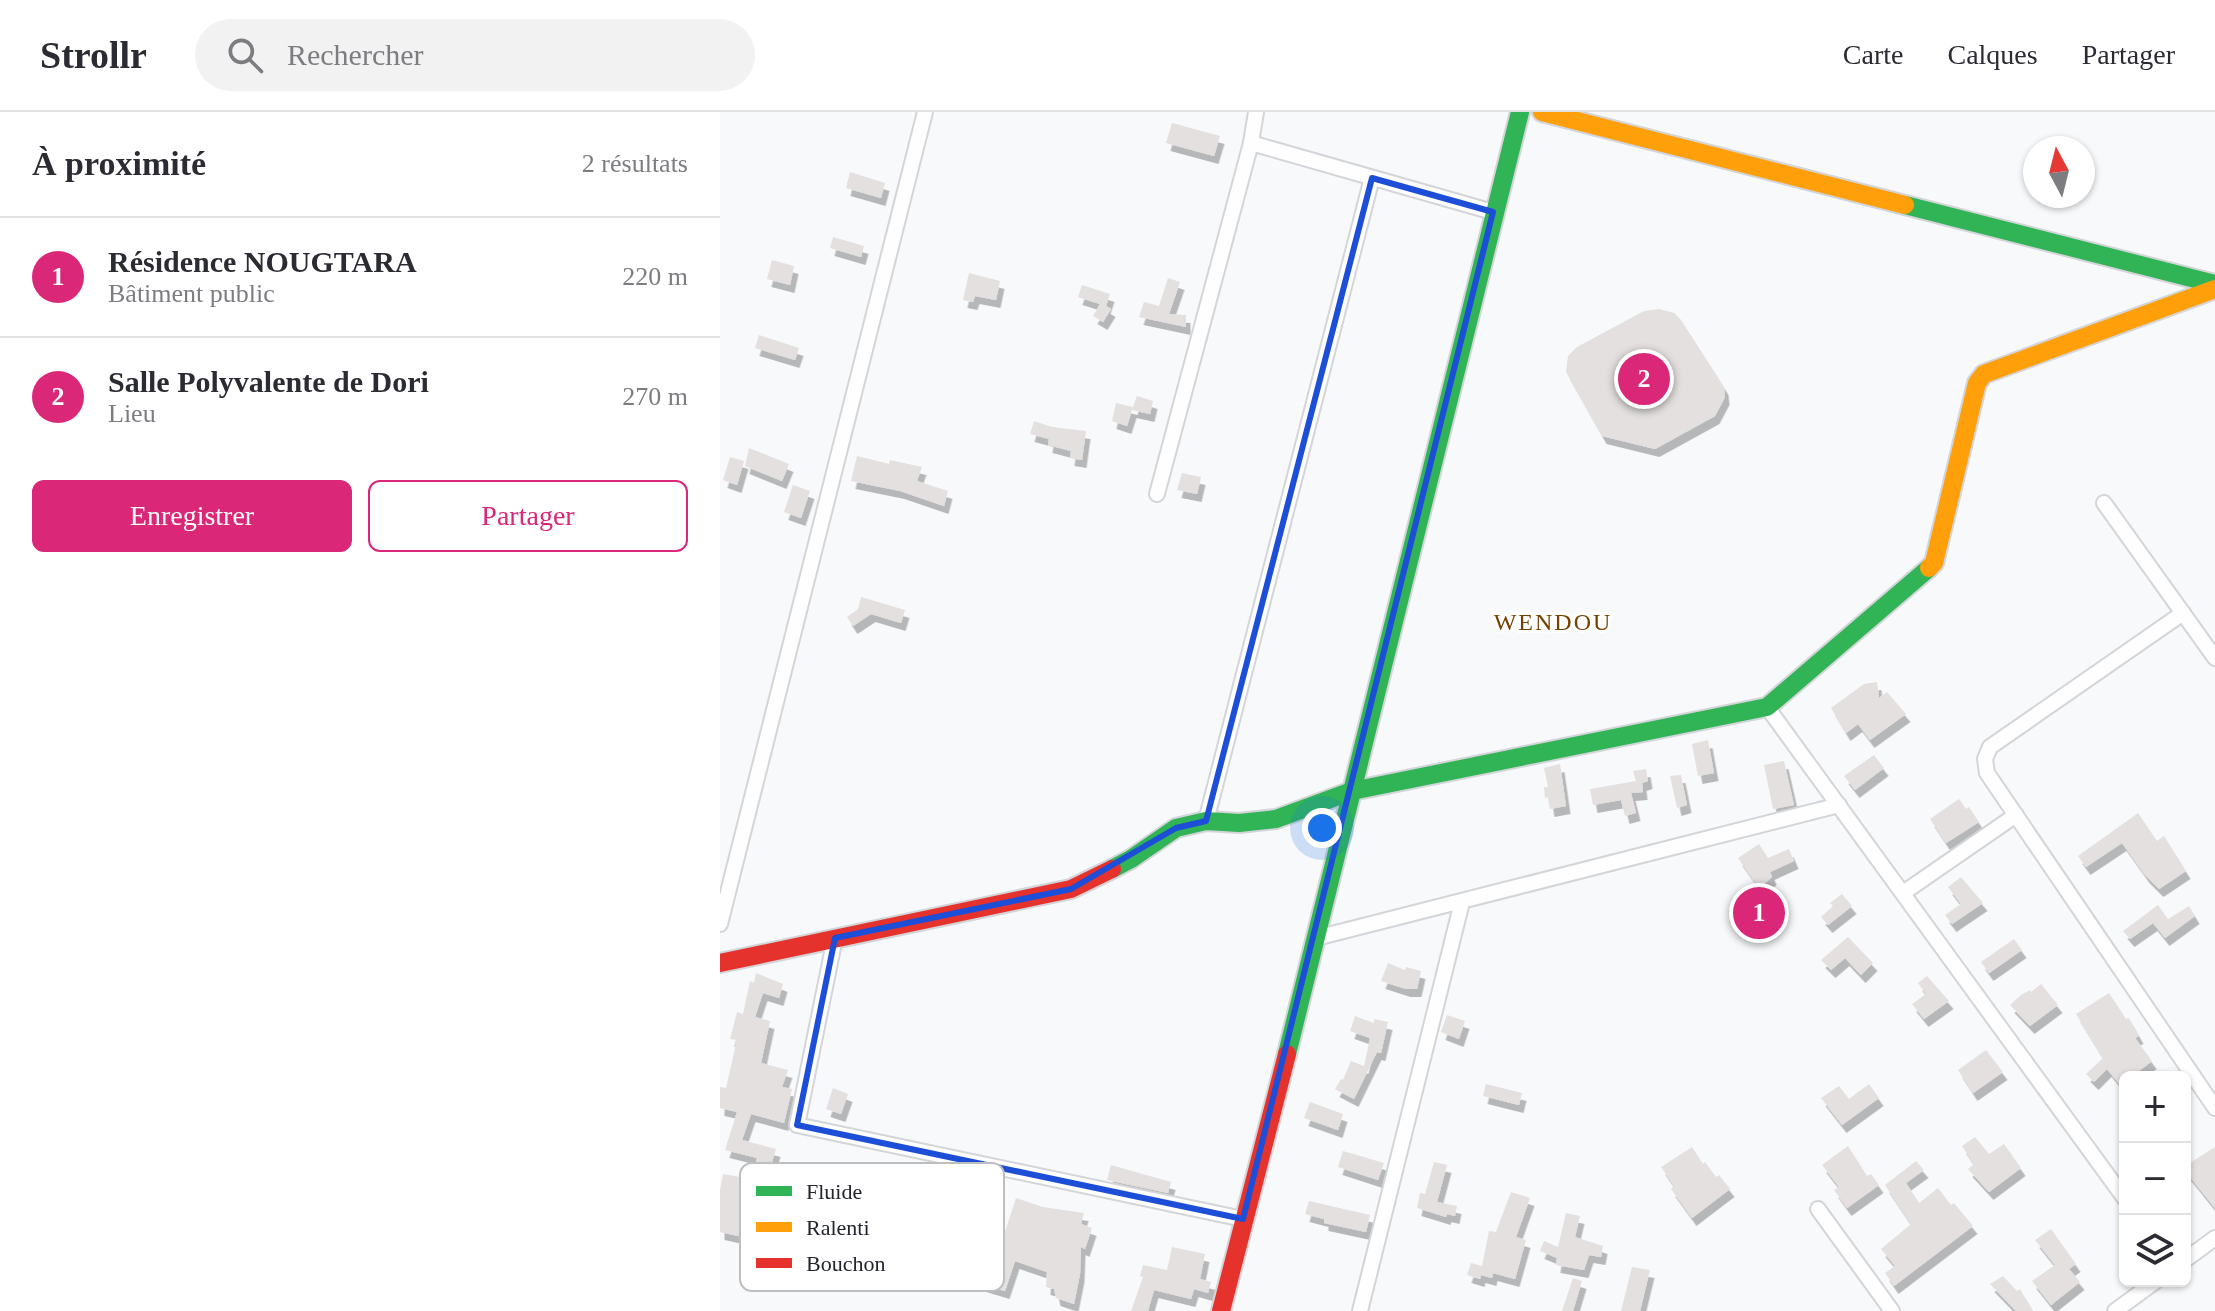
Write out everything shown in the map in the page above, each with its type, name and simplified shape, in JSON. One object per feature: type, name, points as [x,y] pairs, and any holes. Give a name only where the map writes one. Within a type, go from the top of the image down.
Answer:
[{"type":"street","points":[[720,924],[925,112]]},
{"type":"street","points":[[1157,494],[1251,143],[1256,112]]},
{"type":"street","points":[[1221,1311],[1520,112]]},
{"type":"street","points":[[1542,112],[2215,286]]},
{"type":"street","points":[[1251,143],[1493,212]]},
{"type":"street","points":[[1206,821],[1372,178]]},
{"type":"street","points":[[720,963],[1071,889],[1131,859],[1176,828],[1206,821],[1239,823],[1276,819],[1352,791],[1767,707],[1934,563],[1977,383],[1984,374],[2215,286]]},
{"type":"street","points":[[2104,503],[2215,658]]},
{"type":"street","points":[[2183,613],[1990,747],[1985,759],[1987,773],[2215,1108]]},
{"type":"street","points":[[1767,707],[2119,1191]]},
{"type":"street","points":[[1316,938],[1839,805]]},
{"type":"street","points":[[1903,893],[2016,815]]},
{"type":"street","points":[[1360,1311],[1462,902]]},
{"type":"street","points":[[835,938],[797,1125],[977,1163]]},
{"type":"street","points":[[1004,1169],[1243,1219]]},
{"type":"street","points":[[1818,1209],[1892,1311]]},
{"type":"street","points":[[2191,1256],[2215,1238]]},
{"type":"street","points":[[2115,1311],[2148,1287]]},
{"type":"highlighted area","points":[[1372,178],[1493,212],[1243,1219],[797,1125],[835,938],[1071,889],[1176,828],[1206,821]]},
{"type":"building","points":[[1172,123],[1220,136],[1214,156],[1166,143]]},
{"type":"building","points":[[850,172],[885,183],[881,198],[846,188]]},
{"type":"building","points":[[833,237],[864,246],[861,257],[830,248]]},
{"type":"building","points":[[772,260],[794,266],[790,285],[767,279]]},
{"type":"building","points":[[969,273],[1000,281],[996,300],[975,296],[973,302],[963,300]]},
{"type":"building","points":[[1168,278],[1180,282],[1169,314],[1186,315],[1186,327],[1139,317],[1144,302],[1159,306]]},
{"type":"building","points":[[1082,285],[1110,294],[1106,306],[1111,309],[1103,322],[1093,316],[1100,304],[1078,297]]},
{"type":"building","points":[[1659,309],[1674,313],[1681,320],[1724,387],[1725,397],[1715,416],[1655,449],[1602,436],[1566,372],[1568,356],[1577,347],[1644,311]]},
{"type":"building","points":[[759,335],[799,348],[795,360],[755,348]]},
{"type":"building","points":[[1137,396],[1153,401],[1150,414],[1132,410],[1127,426],[1112,421],[1116,403],[1133,407]]},
{"type":"building","points":[[1034,421],[1052,427],[1086,431],[1082,460],[1070,458],[1071,451],[1048,445],[1049,439],[1030,434]]},
{"type":"building","points":[[749,448],[789,464],[782,481],[745,466]]},
{"type":"building","points":[[857,456],[889,464],[890,460],[922,467],[917,481],[948,491],[944,506],[900,491],[851,481]]},
{"type":"building","points":[[730,457],[744,461],[737,485],[723,480]]},
{"type":"building","points":[[1182,473],[1201,477],[1197,494],[1177,490]]},
{"type":"building","points":[[793,485],[810,491],[801,518],[784,512]]},
{"type":"building","points":[[861,597],[905,610],[901,623],[871,614],[853,626],[847,617],[858,609]]},
{"type":"building","points":[[1877,682],[1879,698],[1887,692],[1906,714],[1870,740],[1858,724],[1846,733],[1831,708],[1864,684]]},
{"type":"building","points":[[1708,740],[1714,773],[1698,776],[1692,744]]},
{"type":"building","points":[[1874,755],[1884,768],[1855,790],[1844,776]]},
{"type":"building","points":[[1784,761],[1794,805],[1773,809],[1764,765]]},
{"type":"building","points":[[1560,764],[1566,806],[1550,809],[1548,797],[1545,798],[1544,787],[1548,787],[1544,768]]},
{"type":"building","points":[[1646,769],[1648,781],[1642,783],[1643,792],[1631,793],[1636,813],[1625,816],[1621,800],[1593,805],[1590,789],[1636,781],[1633,771]]},
{"type":"building","points":[[1681,775],[1687,805],[1677,808],[1670,776]]},
{"type":"building","points":[[1959,799],[1979,822],[1946,843],[1930,819]]},
{"type":"building","points":[[2138,813],[2157,841],[2164,836],[2186,871],[2159,889],[2122,843],[2086,867],[2078,856]]},
{"type":"building","points":[[1759,844],[1768,858],[1789,849],[1794,861],[1770,872],[1772,877],[1759,888],[1738,858]]},
{"type":"building","points":[[1961,877],[1983,903],[1952,924],[1945,915],[1961,904],[1948,887]]},
{"type":"building","points":[[1842,894],[1852,906],[1828,925],[1821,917],[1833,906],[1830,903]]},
{"type":"building","points":[[2158,905],[2168,919],[2189,906],[2195,916],[2165,938],[2153,923],[2130,939],[2123,931]]},
{"type":"building","points":[[1848,937],[1873,963],[1861,975],[1845,958],[1831,970],[1821,960]]},
{"type":"building","points":[[2014,939],[2022,950],[1989,973],[1981,962]]},
{"type":"building","points":[[1388,963],[1405,970],[1406,967],[1421,971],[1417,989],[1381,981]]},
{"type":"building","points":[[756,973],[783,984],[779,998],[763,993],[755,1017],[770,1021],[761,1063],[788,1070],[782,1087],[792,1089],[784,1123],[751,1114],[742,1140],[776,1149],[772,1162],[769,1163],[756,1163],[757,1158],[725,1150],[737,1112],[720,1108],[720,1087],[726,1088],[737,1040],[730,1039],[737,1012],[743,1014],[750,981],[754,983]]},
{"type":"building","points":[[1927,976],[1949,1001],[1924,1019],[1912,1004],[1926,994],[1918,983]]},
{"type":"building","points":[[2041,984],[2058,1005],[2030,1026],[2010,1005]]},
{"type":"building","points":[[2109,993],[2126,1019],[2129,1018],[2139,1036],[2135,1038],[2152,1061],[2139,1071],[2119,1071],[2119,1084],[2107,1069],[2094,1082],[2086,1074],[2103,1058],[2076,1014]]},
{"type":"building","points":[[1447,1015],[1465,1021],[1459,1039],[1441,1032]]},
{"type":"building","points":[[1355,1016],[1374,1023],[1374,1019],[1388,1022],[1381,1053],[1377,1052],[1354,1099],[1335,1089],[1343,1080],[1351,1061],[1364,1066],[1370,1038],[1350,1031]]},
{"type":"building","points":[[1986,1050],[2003,1072],[1973,1093],[1958,1070]]},
{"type":"building","points":[[1486,1084],[1522,1093],[1519,1105],[1483,1096]]},
{"type":"building","points":[[1869,1084],[1879,1098],[1842,1125],[1821,1098],[1839,1086],[1849,1099]]},
{"type":"building","points":[[833,1088],[848,1094],[841,1114],[826,1109]]},
{"type":"building","points":[[1310,1102],[1343,1114],[1338,1130],[1304,1118]]},
{"type":"building","points":[[1975,1137],[1989,1154],[2004,1144],[2021,1168],[1989,1192],[1968,1169],[1974,1164],[1962,1146]]},
{"type":"building","points":[[1848,1146],[1867,1176],[1871,1174],[1879,1185],[1847,1208],[1834,1190],[1839,1187],[1822,1165]]},
{"type":"building","points":[[1692,1147],[1703,1164],[1705,1162],[1730,1189],[1692,1218],[1671,1189],[1674,1186],[1661,1167]]},
{"type":"building","points":[[2215,1147],[2215,1208],[2191,1178],[2191,1162]]},
{"type":"building","points":[[1343,1151],[1384,1163],[1378,1180],[1338,1167]]},
{"type":"building","points":[[1916,1161],[1924,1170],[1906,1183],[1919,1203],[1938,1188],[1973,1226],[1894,1286],[1885,1273],[1895,1266],[1881,1249],[1911,1224],[1885,1185]]},
{"type":"building","points":[[1434,1162],[1447,1165],[1437,1202],[1457,1206],[1455,1216],[1447,1214],[1446,1217],[1417,1208],[1420,1193],[1425,1194]]},
{"type":"building","points":[[1111,1165],[1171,1182],[1168,1193],[1107,1180]]},
{"type":"building","points":[[723,1174],[740,1177],[740,1236],[720,1232]]},
{"type":"building","points":[[1511,1192],[1530,1198],[1516,1237],[1526,1240],[1515,1279],[1493,1273],[1492,1278],[1481,1275],[1480,1279],[1467,1275],[1471,1263],[1482,1266],[1489,1231],[1496,1232]]},
{"type":"building","points":[[1016,1198],[1043,1207],[1084,1213],[1081,1224],[1092,1228],[1085,1249],[1081,1247],[1074,1304],[1056,1298],[1054,1289],[1046,1287],[1047,1272],[1015,1261],[1005,1291],[1004,1235]]},
{"type":"building","points":[[1309,1201],[1370,1215],[1366,1232],[1324,1223],[1324,1219],[1305,1214]]},
{"type":"building","points":[[1566,1213],[1580,1216],[1575,1237],[1603,1246],[1601,1257],[1589,1255],[1584,1270],[1556,1265],[1557,1258],[1540,1251],[1544,1241],[1558,1247]]},
{"type":"building","points":[[2051,1229],[2076,1264],[2069,1269],[2080,1282],[2051,1305],[2032,1281],[2055,1265],[2035,1240]]},
{"type":"building","points":[[1172,1247],[1205,1254],[1200,1279],[1211,1282],[1208,1293],[1194,1289],[1191,1299],[1154,1290],[1148,1311],[1131,1311],[1143,1277],[1140,1276],[1143,1265],[1167,1270]]},
{"type":"building","points":[[1632,1267],[1650,1270],[1640,1311],[1621,1311]]},
{"type":"building","points":[[2003,1276],[2017,1291],[2020,1289],[2033,1311],[2016,1311],[1990,1284]]},
{"type":"building","points":[[1573,1278],[1582,1281],[1573,1311],[1562,1311]]},
{"type":"traffic: fast","points":[[1287,1054],[1520,112]]},
{"type":"traffic: fast","points":[[1905,205],[2215,284]]},
{"type":"traffic: fast","points":[[1112,869],[1176,828],[1206,821],[1239,823],[1276,819],[1352,791],[1767,707],[1929,568]]},
{"type":"traffic: slow","points":[[1542,112],[1905,205]]},
{"type":"traffic: slow","points":[[1929,568],[1934,563],[1977,383],[1984,374],[2215,289]]},
{"type":"traffic: jam","points":[[720,963],[1071,889],[1112,869]]},
{"type":"traffic: jam","points":[[1221,1311],[1287,1054]]},
{"type":"place","name":"Salle Polyvalente de Dori","points":[[1644,379]]},
{"type":"place","name":"Résidence NOUGTARA","points":[[1759,913]]},
{"type":"district","name":"WENDOU","points":[[1553,622]]}]
